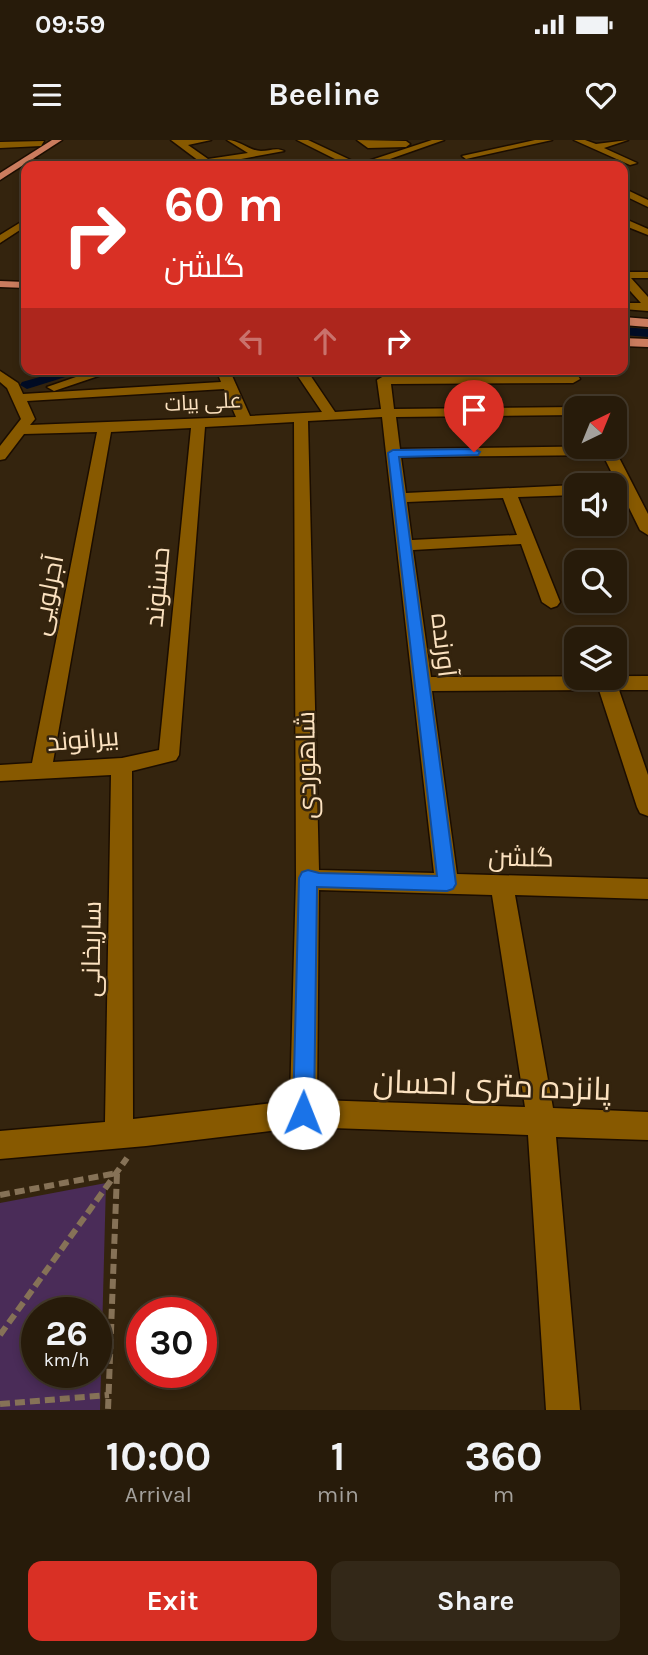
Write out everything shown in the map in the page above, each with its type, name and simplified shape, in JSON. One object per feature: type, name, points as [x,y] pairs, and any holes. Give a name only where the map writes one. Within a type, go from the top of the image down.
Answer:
[{"type":"main road","points":[[0,169],[58,140]]},
{"type":"main road","points":[[0,177],[44,141]]},
{"type":"main road","points":[[0,294],[21,296]]},
{"type":"main road","points":[[628,321],[648,323]]},
{"type":"main road","points":[[628,342],[648,343]]},
{"type":"street","points":[[178,142],[207,140]]},
{"type":"street","points":[[231,140],[262,154]]},
{"type":"street","points":[[301,140],[345,161]]},
{"type":"street","points":[[361,140],[368,145],[436,141]]},
{"type":"street","points":[[457,148],[463,159],[548,140]]},
{"type":"street","points":[[578,140],[637,162],[628,164]]},
{"type":"street","points":[[596,147],[624,140]]},
{"type":"street","points":[[0,145],[44,141]]},
{"type":"street","points":[[377,161],[436,141]]},
{"type":"street","points":[[178,142],[204,161]]},
{"type":"street","points":[[0,154],[26,156],[38,161]]},
{"type":"street","points":[[229,161],[262,154],[280,155]]},
{"type":"street","points":[[628,186],[635,184]]},
{"type":"street","points":[[628,191],[648,204]]},
{"type":"street","points":[[628,220],[635,218]]},
{"type":"street","points":[[628,223],[647,232]]},
{"type":"street","points":[[0,240],[21,225]]},
{"type":"street","points":[[628,234],[647,232]]},
{"type":"street","points":[[628,276],[648,275]]},
{"type":"street","points":[[628,282],[648,305]]},
{"type":"street","points":[[628,306],[648,305]]},
{"type":"street","points":[[0,375],[28,419],[0,456]]},
{"type":"street","points":[[13,397],[41,380],[58,375]]},
{"type":"street","points":[[13,397],[92,375]]},
{"type":"street","points":[[225,375],[245,421]]},
{"type":"street","points":[[303,375],[331,416]]},
{"type":"street","points":[[379,375],[577,392]]},
{"type":"street","name":"آورنده","points":[[379,375],[388,413],[447,884]]},
{"type":"street","points":[[13,397],[229,385]]},
{"type":"street","name":"علی بیات","points":[[20,430],[388,413],[577,392]]},
{"type":"street","name":"شاهوردی","points":[[301,418],[308,878],[303,1113]]},
{"type":"street","name":"حسنوند","points":[[169,755],[198,423]]},
{"type":"street","name":"آجرلویی","points":[[41,771],[105,428]]},
{"type":"street","points":[[393,453],[564,450]]},
{"type":"street","points":[[627,490],[648,488]]},
{"type":"street","points":[[399,498],[564,491]]},
{"type":"street","points":[[509,493],[551,603]]},
{"type":"street","points":[[627,495],[648,530]]},
{"type":"street","points":[[405,545],[526,539]]},
{"type":"street","points":[[627,684],[648,683]]},
{"type":"street","points":[[422,684],[564,684]]},
{"type":"street","points":[[609,690],[648,807]]},
{"type":"street","name":"بیرانوند","points":[[0,773],[122,766],[169,755]]},
{"type":"street","name":"ساریخانی","points":[[119,1133],[122,766]]},
{"type":"street","name":"گلشن","points":[[308,878],[648,889]]},
{"type":"street","points":[[502,885],[541,1122],[563,1410]]},
{"type":"street","name":"پانزده متری احسان","points":[[0,1145],[146,1132],[303,1113],[648,1126]]},
{"type":"path","points":[[0,1335],[146,1132]]},
{"type":"path","points":[[0,1195],[117,1173]]},
{"type":"path","points":[[108,1410],[117,1173]]},
{"type":"path","points":[[0,1404],[109,1395]]},
{"type":"shaded area","points":[[106,1183],[103,1297],[21,1297],[21,1388],[101,1388],[100,1410],[0,1410],[0,1203]]},
{"type":"waterway","points":[[628,331],[648,333]]},
{"type":"waterway","points":[[27,385],[63,375]]},
{"type":"route","points":[[303,1113],[308,878],[447,884],[393,453],[474,452]]}]
